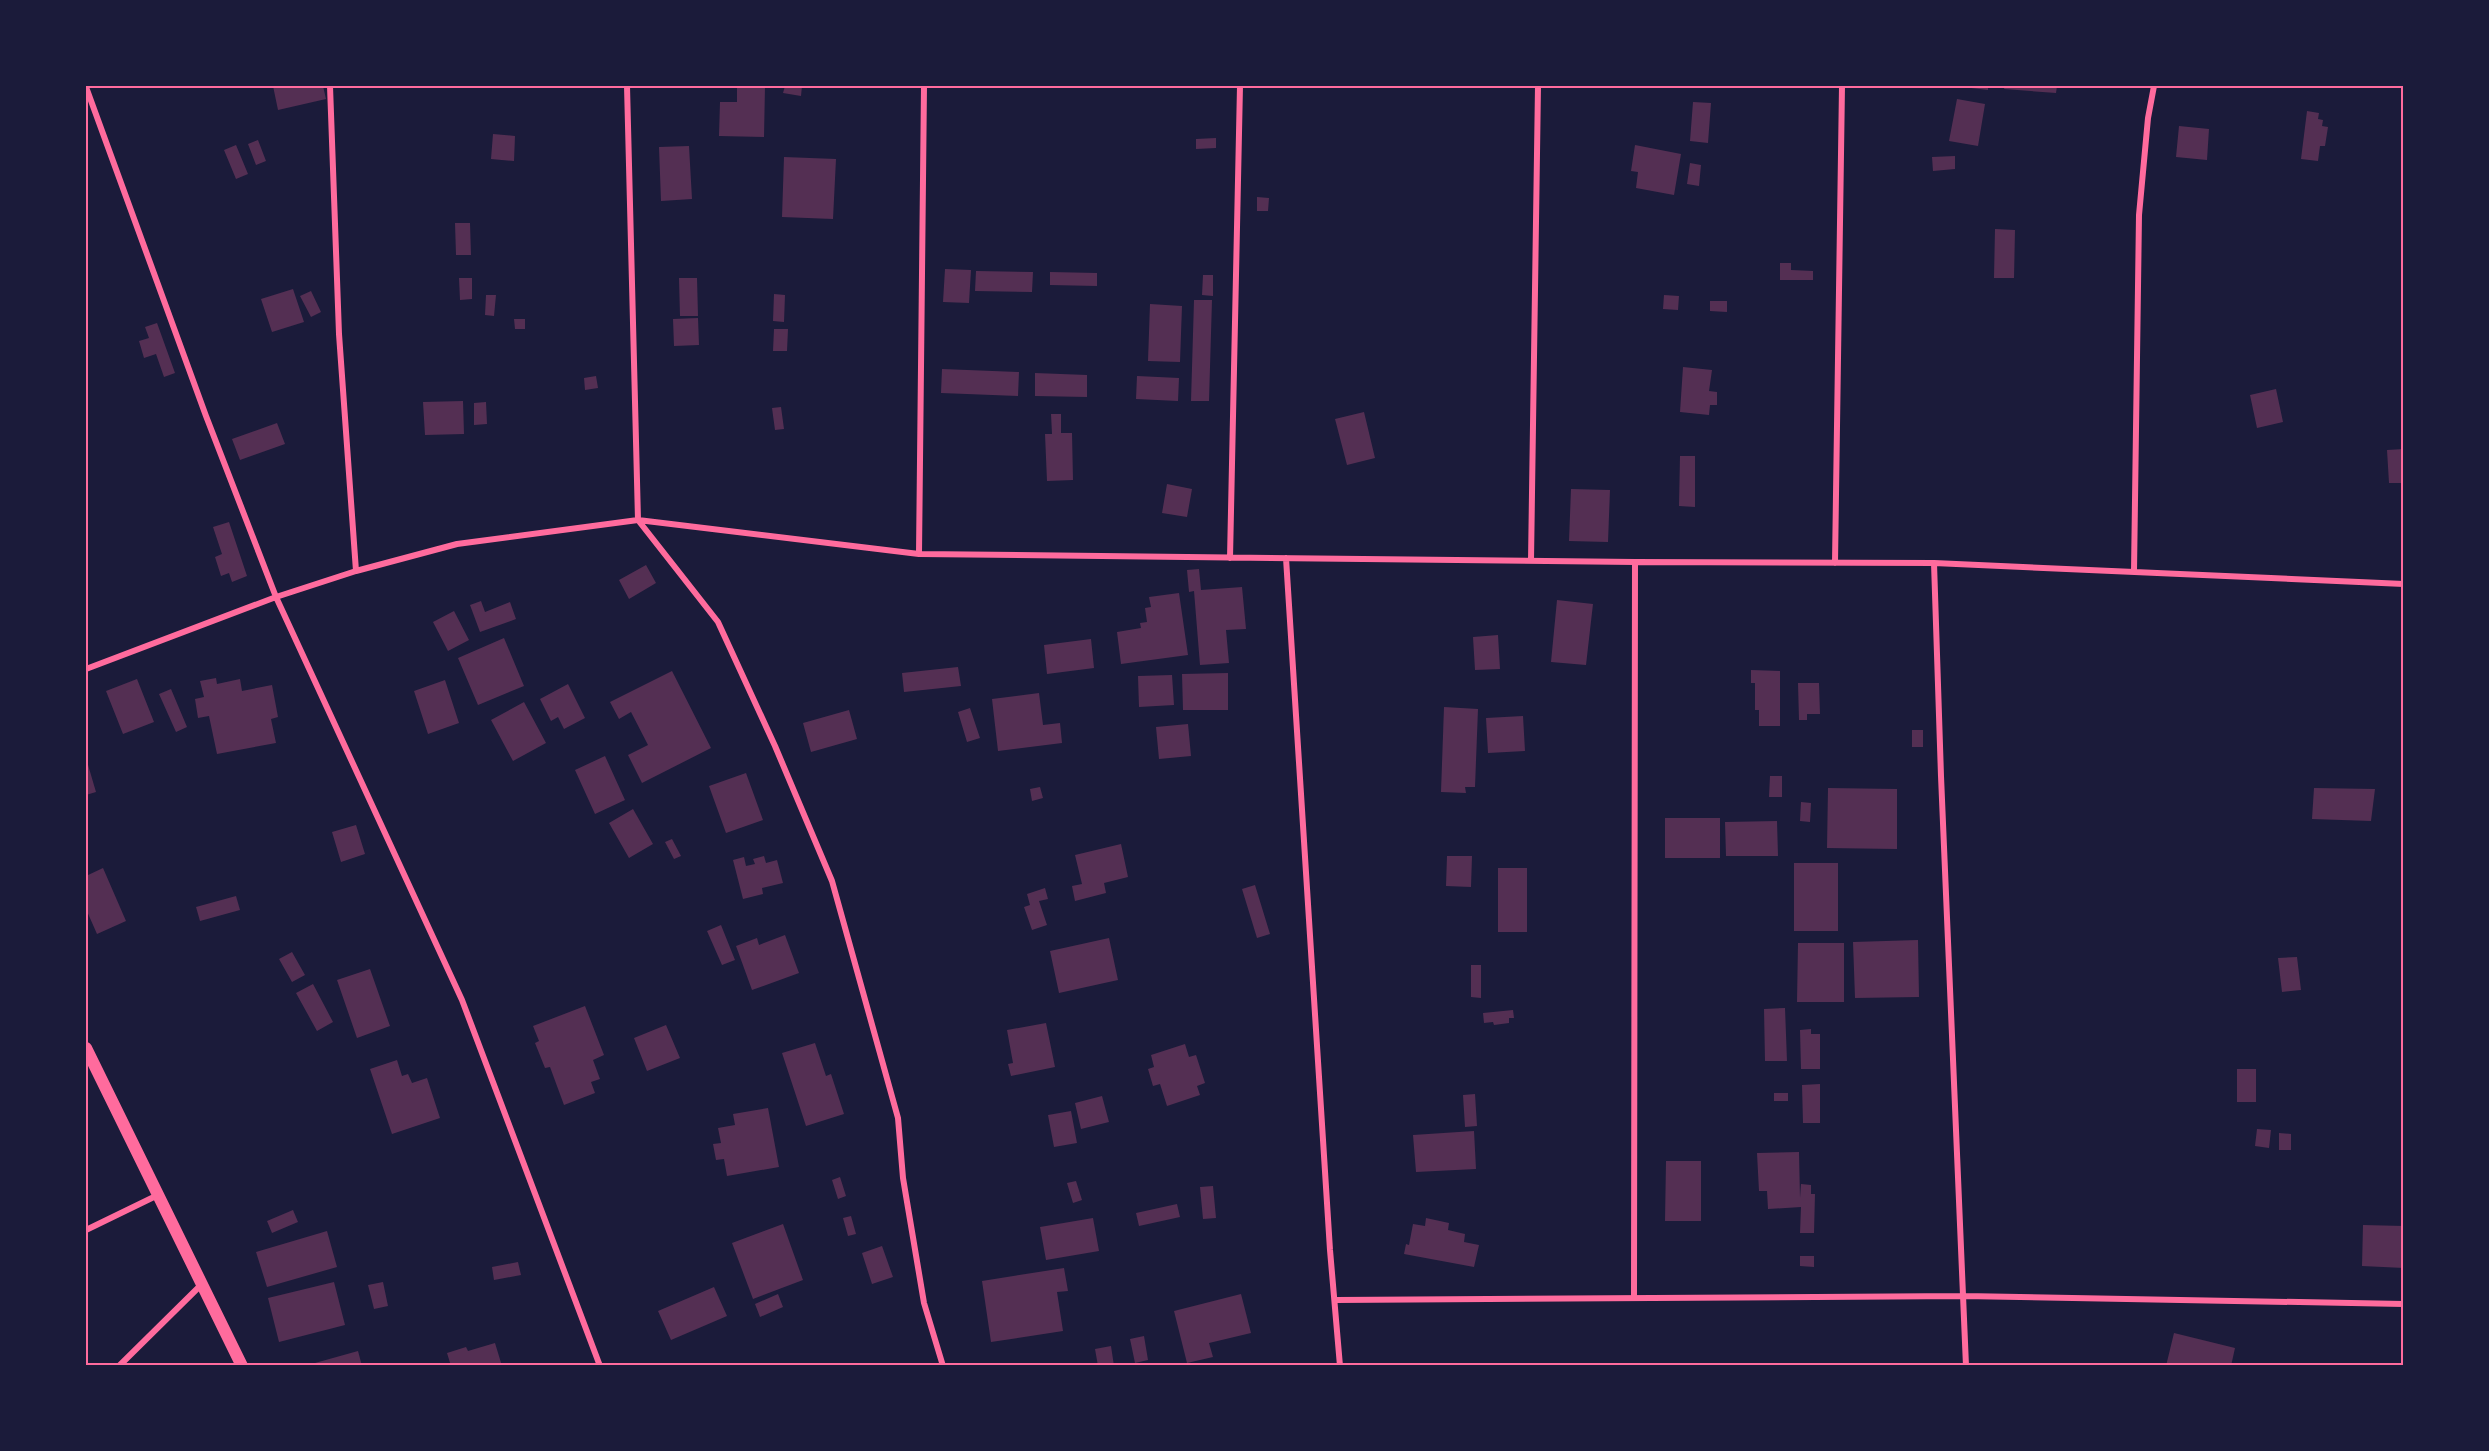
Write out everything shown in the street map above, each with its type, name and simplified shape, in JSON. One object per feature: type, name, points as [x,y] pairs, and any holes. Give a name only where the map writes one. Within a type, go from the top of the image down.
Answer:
[{"type":"main road","points":[[86,1048],[242,1365]]},
{"type":"street","points":[[330,86],[339,334],[356,571]]},
{"type":"street","points":[[627,86],[638,520],[718,622],[775,746],[832,881],[898,1118],[903,1178],[924,1302],[943,1365]]},
{"type":"street","points":[[920,554],[924,86]]},
{"type":"street","points":[[1230,558],[1240,86]]},
{"type":"street","points":[[1531,561],[1538,86]]},
{"type":"street","points":[[1835,563],[1842,86]]},
{"type":"street","points":[[2134,572],[2139,215],[2148,118],[2154,86]]},
{"type":"street","points":[[86,87],[206,416],[276,597],[462,1000],[600,1365]]},
{"type":"street","points":[[86,669],[276,597],[356,571],[457,544],[638,520],[920,554],[1934,563],[2403,584]]},
{"type":"street","points":[[1286,558],[1330,1250],[1340,1365]]},
{"type":"street","points":[[1634,1298],[1635,562]]},
{"type":"street","points":[[1934,563],[1966,1365]]},
{"type":"street","points":[[86,1230],[159,1195]]},
{"type":"street","points":[[118,1365],[203,1282]]},
{"type":"street","points":[[1336,1300],[1964,1296],[2403,1304]]},
{"type":"building","points":[[273,86],[323,86],[326,99],[278,110]]},
{"type":"building","points":[[737,86],[765,86],[764,137],[719,136],[720,102],[737,102]]},
{"type":"building","points":[[785,86],[802,86],[801,96],[783,93]]},
{"type":"building","points":[[1954,86],[1988,86],[1988,90]]},
{"type":"building","points":[[2005,86],[2057,86],[2056,93],[2004,89]]},
{"type":"building","points":[[1957,99],[1985,104],[1978,146],[1949,141]]},
{"type":"building","points":[[1693,102],[1711,103],[1708,143],[1690,141]]},
{"type":"building","points":[[2307,111],[2319,113],[2318,119],[2323,120],[2322,126],[2328,127],[2325,146],[2320,146],[2318,161],[2301,159]]},
{"type":"building","points":[[2179,126],[2209,129],[2207,160],[2176,157]]},
{"type":"building","points":[[493,134],[515,136],[514,161],[491,159]]},
{"type":"building","points":[[1216,138],[1216,148],[1196,149],[1196,139]]},
{"type":"building","points":[[258,140],[266,161],[256,165],[248,144]]},
{"type":"building","points":[[236,145],[248,174],[236,179],[224,150]]},
{"type":"building","points":[[1635,145],[1681,154],[1674,195],[1636,188],[1638,172],[1631,171]]},
{"type":"building","points":[[689,146],[692,199],[661,201],[659,147]]},
{"type":"building","points":[[1955,156],[1955,169],[1933,171],[1932,157]]},
{"type":"building","points":[[784,157],[836,159],[833,219],[782,217]]},
{"type":"building","points":[[1690,163],[1701,165],[1699,186],[1687,184]]},
{"type":"building","points":[[1257,197],[1269,198],[1268,211],[1257,211]]},
{"type":"building","points":[[455,223],[470,223],[471,255],[456,255]]},
{"type":"building","points":[[1995,229],[2015,230],[2014,278],[1994,278]]},
{"type":"building","points":[[1780,263],[1791,263],[1791,270],[1813,271],[1813,280],[1780,280]]},
{"type":"building","points":[[945,269],[971,270],[969,303],[943,302]]},
{"type":"building","points":[[976,271],[1033,272],[1032,292],[975,291]]},
{"type":"building","points":[[1050,272],[1097,273],[1097,286],[1050,285]]},
{"type":"building","points":[[1203,275],[1213,275],[1213,296],[1202,295]]},
{"type":"building","points":[[459,278],[472,278],[472,299],[460,300]]},
{"type":"building","points":[[679,278],[697,278],[698,316],[680,316]]},
{"type":"building","points":[[293,289],[304,322],[272,332],[261,299]]},
{"type":"building","points":[[311,291],[321,312],[311,317],[300,296]]},
{"type":"building","points":[[774,294],[785,295],[784,322],[773,321]]},
{"type":"building","points":[[486,295],[496,295],[494,316],[485,315]]},
{"type":"building","points":[[1664,295],[1679,296],[1678,310],[1663,309]]},
{"type":"building","points":[[1194,300],[1212,300],[1209,401],[1191,401]]},
{"type":"building","points":[[1710,301],[1727,301],[1727,312],[1710,311]]},
{"type":"building","points":[[1150,304],[1182,306],[1180,362],[1148,361]]},
{"type":"building","points":[[698,318],[699,345],[674,346],[673,319]]},
{"type":"building","points":[[514,319],[525,319],[525,329],[515,329]]},
{"type":"building","points":[[157,323],[175,373],[164,377],[156,354],[144,358],[139,341],[149,338],[145,327]]},
{"type":"building","points":[[774,329],[788,329],[787,351],[773,351]]},
{"type":"building","points":[[1683,367],[1712,370],[1709,391],[1717,392],[1717,405],[1710,405],[1709,415],[1680,412]]},
{"type":"building","points":[[942,369],[1019,372],[1018,396],[941,393]]},
{"type":"building","points":[[1035,373],[1087,375],[1087,397],[1035,396]]},
{"type":"building","points":[[596,376],[598,388],[585,390],[584,378]]},
{"type":"building","points":[[1137,376],[1179,378],[1178,401],[1136,399]]},
{"type":"building","points":[[2276,389],[2283,422],[2257,428],[2250,395]]},
{"type":"building","points":[[463,401],[464,434],[425,435],[423,402]]},
{"type":"building","points":[[486,402],[487,424],[474,425],[474,403]]},
{"type":"building","points":[[781,407],[784,429],[775,430],[772,408]]},
{"type":"building","points":[[1364,412],[1375,458],[1347,465],[1335,419]]},
{"type":"building","points":[[1051,414],[1061,414],[1061,433],[1072,433],[1073,480],[1047,481],[1045,434],[1052,434]]},
{"type":"building","points":[[277,423],[285,444],[240,460],[232,439]]},
{"type":"building","points":[[2404,449],[2404,483],[2389,483],[2387,450]]},
{"type":"building","points":[[1680,456],[1695,456],[1695,507],[1679,506]]},
{"type":"building","points":[[1167,484],[1192,489],[1187,517],[1162,513]]},
{"type":"building","points":[[1571,489],[1610,490],[1608,542],[1569,541]]},
{"type":"building","points":[[229,522],[247,576],[232,582],[229,573],[221,576],[215,557],[222,554],[213,527]]},
{"type":"building","points":[[646,565],[656,583],[629,599],[619,580]]},
{"type":"building","points":[[1199,569],[1201,590],[1242,587],[1246,629],[1226,630],[1229,663],[1200,665],[1194,591],[1189,592],[1187,570]]},
{"type":"building","points":[[1179,593],[1188,655],[1121,664],[1117,632],[1141,628],[1140,623],[1147,622],[1145,608],[1151,607],[1149,597]]},
{"type":"building","points":[[1557,600],[1593,604],[1586,665],[1551,662]]},
{"type":"building","points":[[481,601],[485,612],[510,602],[516,619],[480,632],[470,605]]},
{"type":"building","points":[[454,611],[469,640],[448,651],[433,622]]},
{"type":"building","points":[[1498,635],[1500,669],[1475,670],[1473,637]]},
{"type":"building","points":[[504,638],[524,686],[478,705],[458,658]]},
{"type":"building","points":[[1091,639],[1094,668],[1047,674],[1044,645]]},
{"type":"building","points":[[958,667],[961,686],[904,692],[902,673]]},
{"type":"building","points":[[1751,670],[1780,671],[1780,726],[1759,726],[1759,710],[1755,710],[1755,683],[1751,683]]},
{"type":"building","points":[[672,671],[711,748],[642,783],[628,755],[648,745],[631,712],[619,719],[610,702]]},
{"type":"building","points":[[1228,673],[1228,710],[1183,710],[1182,674]]},
{"type":"building","points":[[1172,675],[1174,705],[1139,707],[1138,676]]},
{"type":"building","points":[[216,678],[217,684],[240,679],[242,691],[272,685],[278,717],[271,719],[276,743],[217,754],[209,716],[198,718],[195,699],[204,697],[200,681]]},
{"type":"building","points":[[137,679],[154,722],[123,734],[106,691]]},
{"type":"building","points":[[445,680],[459,723],[428,734],[414,691]]},
{"type":"building","points":[[1798,683],[1819,683],[1820,714],[1807,714],[1807,720],[1799,720]]},
{"type":"building","points":[[568,684],[585,718],[564,729],[558,717],[551,721],[540,699]]},
{"type":"building","points":[[171,689],[187,727],[176,732],[159,694]]},
{"type":"building","points":[[1039,693],[1043,725],[1060,723],[1062,743],[998,751],[992,699]]},
{"type":"building","points":[[524,702],[546,743],[513,761],[491,720]]},
{"type":"building","points":[[1444,707],[1478,709],[1475,787],[1465,787],[1466,793],[1441,792]]},
{"type":"building","points":[[970,708],[980,738],[967,742],[958,712]]},
{"type":"building","points":[[849,710],[857,739],[811,752],[803,723]]},
{"type":"building","points":[[1523,716],[1525,751],[1488,753],[1486,718]]},
{"type":"building","points":[[1188,724],[1191,756],[1159,759],[1156,727]]},
{"type":"building","points":[[1912,730],[1923,730],[1923,747],[1912,747]]},
{"type":"building","points":[[605,756],[625,800],[595,814],[575,770]]},
{"type":"building","points":[[86,758],[96,792],[86,795]]},
{"type":"building","points":[[746,773],[763,820],[726,833],[709,786]]},
{"type":"building","points":[[1770,776],[1782,776],[1782,797],[1769,797]]},
{"type":"building","points":[[1040,787],[1043,798],[1032,801],[1030,789]]},
{"type":"building","points":[[1828,788],[1897,789],[1897,849],[1827,848]]},
{"type":"building","points":[[2314,788],[2375,789],[2371,821],[2312,819]]},
{"type":"building","points":[[1801,802],[1811,803],[1810,822],[1800,821]]},
{"type":"building","points":[[633,809],[653,844],[629,858],[609,823]]},
{"type":"building","points":[[1665,818],[1720,818],[1720,858],[1665,858]]},
{"type":"building","points":[[1777,821],[1778,856],[1726,856],[1725,822]]},
{"type":"building","points":[[356,825],[365,854],[341,862],[332,832]]},
{"type":"building","points":[[672,839],[681,856],[674,859],[665,842]]},
{"type":"building","points":[[1121,844],[1128,877],[1104,883],[1106,893],[1075,901],[1072,886],[1082,884],[1075,855]]},
{"type":"building","points":[[764,856],[766,863],[777,860],[783,883],[762,888],[763,894],[743,899],[733,860],[744,857],[746,866],[755,864],[753,859]]},
{"type":"building","points":[[1447,856],[1472,856],[1471,887],[1446,886]]},
{"type":"building","points":[[1794,863],[1838,863],[1838,931],[1794,931]]},
{"type":"building","points":[[103,868],[126,921],[97,934],[86,909],[86,876]]},
{"type":"building","points":[[1498,868],[1527,868],[1527,932],[1498,932]]},
{"type":"building","points":[[1255,885],[1270,934],[1257,938],[1242,889]]},
{"type":"building","points":[[1045,888],[1048,899],[1039,901],[1047,925],[1032,930],[1024,907],[1030,905],[1027,894]]},
{"type":"building","points":[[236,896],[240,910],[200,921],[196,907]]},
{"type":"building","points":[[721,925],[735,960],[722,965],[707,931]]},
{"type":"building","points":[[785,935],[799,973],[752,990],[736,946],[757,938],[759,945]]},
{"type":"building","points":[[1109,938],[1118,980],[1059,993],[1050,951]]},
{"type":"building","points":[[1918,940],[1919,997],[1855,998],[1853,942]]},
{"type":"building","points":[[1798,943],[1844,943],[1844,1002],[1797,1002]]},
{"type":"building","points":[[292,952],[305,975],[292,982],[279,959]]},
{"type":"building","points":[[2297,957],[2301,990],[2282,992],[2278,958]]},
{"type":"building","points":[[1471,965],[1481,965],[1481,998],[1471,997]]},
{"type":"building","points":[[370,969],[390,1026],[357,1038],[337,980]]},
{"type":"building","points":[[313,984],[333,1022],[317,1031],[296,993]]},
{"type":"building","points":[[585,1006],[604,1055],[593,1060],[600,1079],[591,1082],[595,1093],[564,1105],[550,1067],[545,1068],[535,1043],[539,1041],[533,1026]]},
{"type":"building","points":[[1785,1008],[1787,1061],[1765,1061],[1764,1009]]},
{"type":"building","points":[[1513,1010],[1514,1018],[1509,1018],[1509,1023],[1494,1025],[1493,1022],[1484,1023],[1483,1013]]},
{"type":"building","points":[[1046,1023],[1055,1067],[1011,1076],[1008,1064],[1013,1063],[1007,1030]]},
{"type":"building","points":[[666,1025],[680,1058],[647,1071],[634,1038]]},
{"type":"building","points":[[1811,1029],[1811,1034],[1820,1034],[1820,1069],[1801,1069],[1800,1030]]},
{"type":"building","points":[[815,1043],[826,1076],[831,1074],[844,1114],[806,1126],[782,1053]]},
{"type":"building","points":[[1185,1044],[1189,1057],[1196,1055],[1205,1083],[1197,1086],[1200,1095],[1167,1106],[1160,1084],[1153,1086],[1148,1069],[1154,1067],[1151,1055]]},
{"type":"building","points":[[397,1060],[402,1076],[408,1074],[412,1083],[427,1078],[440,1118],[392,1134],[370,1069]]},
{"type":"building","points":[[2237,1069],[2256,1069],[2256,1102],[2237,1102]]},
{"type":"building","points":[[1820,1084],[1820,1123],[1803,1123],[1802,1085]]},
{"type":"building","points":[[1774,1093],[1788,1093],[1788,1101],[1774,1101]]},
{"type":"building","points":[[1475,1094],[1477,1126],[1465,1127],[1463,1095]]},
{"type":"building","points":[[1102,1096],[1109,1122],[1081,1129],[1075,1103]]},
{"type":"building","points":[[768,1108],[779,1167],[727,1176],[724,1159],[716,1160],[713,1144],[721,1143],[718,1128],[735,1125],[733,1114]]},
{"type":"building","points":[[1071,1111],[1077,1143],[1054,1147],[1048,1115]]},
{"type":"building","points":[[2257,1129],[2271,1130],[2269,1148],[2255,1146]]},
{"type":"building","points":[[1474,1131],[1476,1169],[1416,1172],[1413,1135]]},
{"type":"building","points":[[2279,1133],[2291,1134],[2291,1150],[2279,1150]]},
{"type":"building","points":[[1799,1152],[1800,1198],[1801,1184],[1811,1185],[1811,1194],[1815,1194],[1814,1233],[1800,1233],[1801,1207],[1768,1209],[1767,1191],[1759,1191],[1757,1153]]},
{"type":"building","points":[[1666,1161],[1701,1161],[1701,1221],[1665,1221]]},
{"type":"building","points":[[840,1177],[846,1196],[838,1199],[832,1180]]},
{"type":"building","points":[[1076,1181],[1082,1200],[1073,1203],[1067,1183]]},
{"type":"building","points":[[1213,1186],[1216,1218],[1203,1219],[1200,1187]]},
{"type":"building","points":[[1177,1204],[1180,1217],[1139,1226],[1136,1213]]},
{"type":"building","points":[[293,1210],[298,1222],[272,1233],[267,1221]]},
{"type":"building","points":[[851,1216],[856,1234],[848,1236],[843,1218]]},
{"type":"building","points":[[1093,1218],[1099,1251],[1046,1260],[1040,1227]]},
{"type":"building","points":[[1426,1218],[1449,1223],[1448,1230],[1465,1234],[1464,1242],[1479,1245],[1474,1267],[1404,1254],[1406,1244],[1409,1245],[1413,1224],[1425,1226]]},
{"type":"building","points":[[783,1224],[803,1280],[753,1299],[732,1243]]},
{"type":"building","points":[[2363,1225],[2404,1226],[2404,1268],[2362,1266]]},
{"type":"building","points":[[327,1231],[337,1267],[267,1287],[256,1252]]},
{"type":"building","points":[[882,1246],[893,1277],[872,1284],[862,1253]]},
{"type":"building","points":[[1800,1256],[1814,1256],[1814,1267],[1800,1266]]},
{"type":"building","points":[[518,1262],[521,1275],[494,1280],[492,1267]]},
{"type":"building","points":[[1064,1268],[1068,1291],[1057,1292],[1063,1331],[991,1342],[982,1281]]},
{"type":"building","points":[[334,1282],[345,1325],[279,1342],[268,1298]]},
{"type":"building","points":[[383,1282],[388,1306],[374,1309],[368,1285]]},
{"type":"building","points":[[714,1287],[727,1316],[671,1340],[658,1311]]},
{"type":"building","points":[[778,1294],[783,1307],[760,1317],[755,1304]]},
{"type":"building","points":[[1241,1294],[1251,1333],[1209,1343],[1213,1357],[1187,1363],[1174,1311]]},
{"type":"building","points":[[2174,1333],[2235,1348],[2231,1366],[2166,1366]]},
{"type":"building","points":[[1144,1336],[1148,1360],[1135,1363],[1130,1339]]},
{"type":"building","points":[[495,1343],[502,1366],[451,1366],[447,1353],[466,1347],[468,1351]]},
{"type":"building","points":[[1111,1346],[1114,1366],[1098,1366],[1095,1349]]},
{"type":"building","points":[[358,1351],[362,1366],[315,1366],[315,1363]]}]
